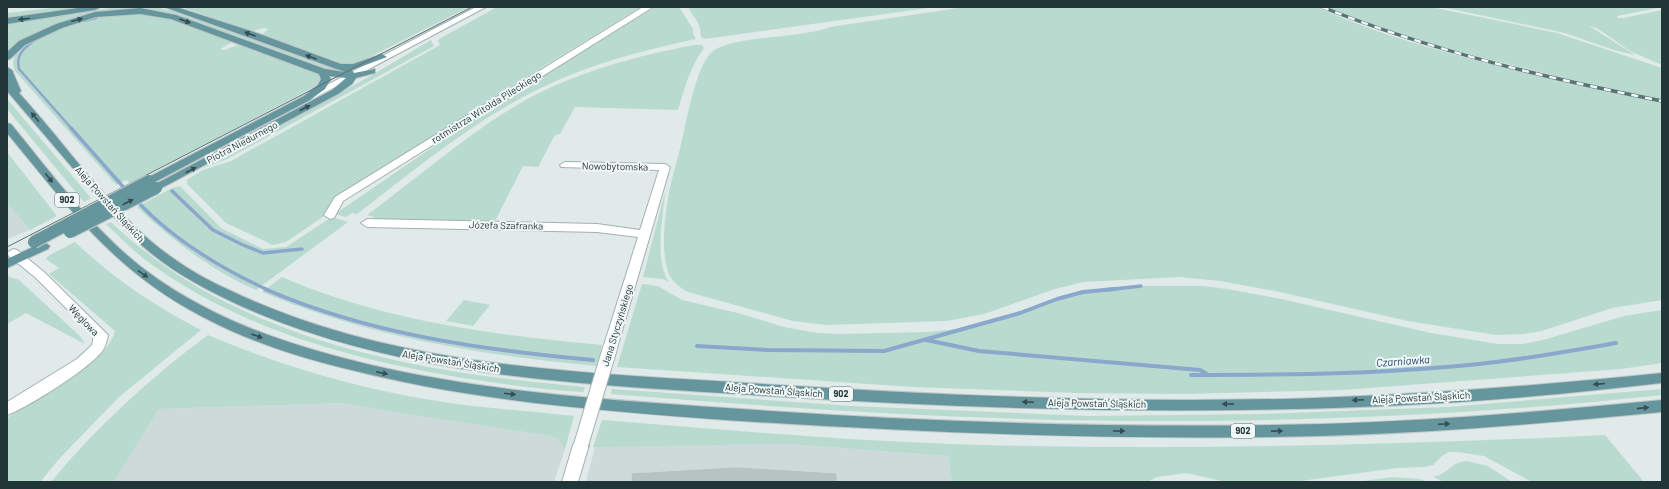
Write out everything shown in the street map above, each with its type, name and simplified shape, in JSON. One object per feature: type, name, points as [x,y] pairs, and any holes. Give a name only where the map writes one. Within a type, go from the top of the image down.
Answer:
[{"type":"main road","points":[[7,21],[105,7]]},
{"type":"main road","points":[[168,7],[251,34],[348,70],[352,76]]},
{"type":"main road","points":[[7,57],[18,46],[33,37],[70,22],[105,14],[147,12],[173,17],[323,72],[352,76],[372,72]]},
{"type":"main road","points":[[336,66],[354,67],[382,57]]},
{"type":"main road","points":[[7,70],[19,98]]},
{"type":"main road","points":[[307,98],[325,84],[326,79],[323,72]]},
{"type":"main road","points":[[335,92],[349,82],[352,76]]},
{"type":"main road","name":"Aleja Powstań Śląskich","points":[[7,85],[94,188],[143,241],[164,257],[195,277],[221,292],[297,324],[387,350],[445,362],[541,374],[770,390],[924,399],[1077,404],[1204,404],[1423,398],[1511,392],[1662,378]]},
{"type":"main road","name":"Piotra Niedurnego","points":[[12,258],[335,92]]},
{"type":"main road","name":"Piotra Niedurnego","points":[[153,185],[307,98]]},
{"type":"main road","name":"902","points":[[7,126],[59,192],[114,249],[140,272],[189,304],[251,334],[309,355],[382,373],[469,389],[553,400],[797,419],[1080,431],[1221,432],[1332,430],[1479,422],[1662,406]]},
{"type":"street","name":"Piotra Niedurnego","points":[[307,98],[352,76],[382,57],[482,7]]},
{"type":"street","name":"rotmistrza Witolda Pileckiego","points":[[330,215],[340,199],[649,7]]},
{"type":"street","name":"Piotra Niedurnego","points":[[335,92],[428,40],[472,12]]},
{"type":"street","name":"Nowobytomska","points":[[565,165],[665,167]]},
{"type":"street","name":"Jana Styczyńskiego","points":[[570,482],[665,167]]},
{"type":"street","name":"Józefa Szafranka","points":[[367,224],[585,227],[644,234]]},
{"type":"street","name":"Węglowa","points":[[7,409],[76,366],[99,346],[101,335],[40,275],[12,258]]},
{"type":"shaded area","points":[[7,203],[30,230],[7,239]]},
{"type":"shaded area","points":[[344,403],[551,436],[558,439],[565,449],[554,482],[114,482],[159,409]]},
{"type":"shaded area","points":[[788,444],[948,456],[952,482],[586,482],[595,446]]},
{"type":"green space","points":[[60,7],[99,7],[7,19],[7,13]]},
{"type":"green space","points":[[155,7],[186,14],[343,71],[339,73],[175,15],[142,9],[83,17],[7,53],[7,23],[110,8]]},
{"type":"green space","points":[[181,7],[469,7],[358,63],[348,65],[262,35],[268,29],[265,28],[252,31]]},
{"type":"green space","points":[[474,7],[477,7],[362,63]]},
{"type":"green space","points":[[497,7],[641,7],[544,66],[338,198],[327,214],[286,242],[273,245],[226,223],[187,184],[187,180],[203,170],[231,161],[440,45],[438,41],[439,39]]},
{"type":"green space","points":[[655,7],[679,7],[693,29],[693,34],[696,39],[619,58],[582,70],[545,86],[471,128],[357,214],[352,213],[346,217],[335,214],[481,114]]},
{"type":"green space","points":[[688,7],[935,7],[705,39],[701,37],[698,23]]},
{"type":"green space","points":[[965,7],[1317,7],[1363,26],[1435,49],[1565,82],[1662,102],[1662,300],[1612,308],[1542,331],[1524,334],[1496,335],[1408,321],[1275,291],[1220,281],[1179,277],[1083,282],[1055,289],[984,314],[946,321],[827,325],[793,321],[688,292],[674,282],[668,272],[664,250],[664,230],[669,193],[696,83],[706,59],[712,52],[721,47],[750,40],[802,34],[830,27]]},
{"type":"green space","points":[[1325,7],[1431,7],[1557,33],[1662,68],[1662,100],[1591,85],[1446,48],[1373,25]]},
{"type":"green space","points":[[1442,7],[1662,7],[1617,16],[1618,18],[1623,18],[1662,10],[1662,65],[1630,51],[1597,28],[1589,26],[1635,55],[1614,50],[1565,33]]},
{"type":"green space","points":[[134,13],[167,18],[232,41],[220,49],[224,50],[241,44],[319,74],[322,77],[322,83],[130,183],[126,180],[116,185],[15,71],[14,60],[18,51],[28,42],[56,28],[99,16]]},
{"type":"green space","points":[[431,40],[434,46],[227,159],[201,169],[374,74]]},
{"type":"green space","points":[[694,45],[702,45],[704,48],[691,70],[678,110],[575,107],[560,134],[555,135],[538,167],[523,166],[495,221],[374,220],[374,217],[367,215],[463,141],[524,101],[585,73],[650,54]]},
{"type":"green space","points":[[346,80],[344,84],[140,194],[138,191]]},
{"type":"green space","points":[[320,86],[310,93],[133,186],[132,185]]},
{"type":"green space","points":[[7,99],[91,198],[84,202],[7,109]]},
{"type":"green space","points":[[7,152],[57,216],[30,230],[7,203]]},
{"type":"green space","points":[[180,186],[221,228],[263,249],[286,247],[332,217],[348,222],[256,290],[223,273],[193,254],[164,232],[137,207],[172,188]]},
{"type":"green space","points":[[665,192],[661,226],[661,251],[664,273],[669,282],[663,279],[643,277]]},
{"type":"green space","points":[[111,222],[160,263],[214,296],[272,323],[332,344],[395,360],[458,372],[522,381],[585,387],[583,392],[568,391],[463,378],[381,362],[300,339],[223,307],[186,287],[145,260],[106,224]]},
{"type":"green space","points":[[75,242],[104,268],[150,301],[201,330],[119,397],[59,459],[40,482],[7,481],[7,418],[52,391],[85,368],[99,356],[109,344],[115,331],[49,274],[59,268],[46,259],[48,256]]},
{"type":"green space","points":[[7,276],[19,280],[81,337],[85,344],[26,313],[7,324]]},
{"type":"green space","points":[[282,277],[360,305],[439,324],[480,331],[602,345],[597,366],[554,362],[469,350],[426,342],[343,321],[302,308],[262,292]]},
{"type":"green space","points":[[642,284],[658,286],[682,300],[738,313],[784,327],[817,333],[839,334],[929,332],[966,328],[996,320],[1059,298],[1109,287],[1131,286],[1203,286],[1227,289],[1281,299],[1431,333],[1498,344],[1523,344],[1543,340],[1624,316],[1662,310],[1662,363],[1621,369],[1342,390],[1185,394],[1076,393],[913,387],[617,367]]},
{"type":"green space","points":[[464,300],[490,305],[473,326],[446,321]]},
{"type":"green space","points":[[208,335],[297,368],[388,392],[450,403],[574,416],[565,449],[558,439],[551,436],[344,403],[159,409],[114,482],[51,482],[87,441],[125,404],[165,368]]},
{"type":"green space","points":[[612,389],[851,406],[1088,416],[1260,414],[1448,407],[1662,389],[1662,395],[1503,409],[1343,418],[1103,421],[920,415],[817,409],[611,394]]},
{"type":"green space","points":[[602,420],[793,435],[984,445],[1139,447],[1294,446],[1605,435],[1644,482],[1532,482],[1484,456],[1449,452],[1442,456],[1433,465],[1425,467],[1397,468],[1293,482],[1226,482],[1186,473],[1157,477],[1147,482],[952,482],[948,456],[788,444],[593,447]]},
{"type":"green space","points":[[1467,461],[1488,466],[1512,482],[1444,482],[1433,477],[1443,473],[1456,464]]},
{"type":"green space","points":[[1392,477],[1420,479],[1427,482],[1357,482]]},
{"type":"building","points":[[736,468],[836,474],[836,482],[633,482],[632,474]]},
{"type":"waterway","points":[[84,21],[96,18]]},
{"type":"waterway","points":[[37,39],[22,51],[18,64],[19,69],[72,129]]},
{"type":"waterway","points":[[71,128],[126,190]]},
{"type":"waterway","points":[[172,191],[213,230],[243,245],[263,253],[302,249]]},
{"type":"waterway","points":[[136,200],[181,240],[232,272],[268,290]]},
{"type":"waterway","points":[[1114,289],[1141,286]]},
{"type":"waterway","points":[[265,289],[304,305],[344,318],[426,338],[509,351],[593,360]]},
{"type":"waterway","points":[[697,346],[768,350],[884,351],[1020,313],[1057,299],[1083,292],[1114,289]]},
{"type":"waterway","points":[[1106,290],[1114,289]]},
{"type":"waterway","points":[[926,340],[979,351],[1200,370],[1207,374]]},
{"type":"waterway","name":"Czarniawka","points":[[1191,375],[1306,374],[1420,369],[1511,360],[1616,343]]},
{"type":"tram line","points":[[7,247],[472,7]]},
{"type":"railway","points":[[1322,7],[1405,37],[1490,62],[1575,83],[1662,101]]}]
